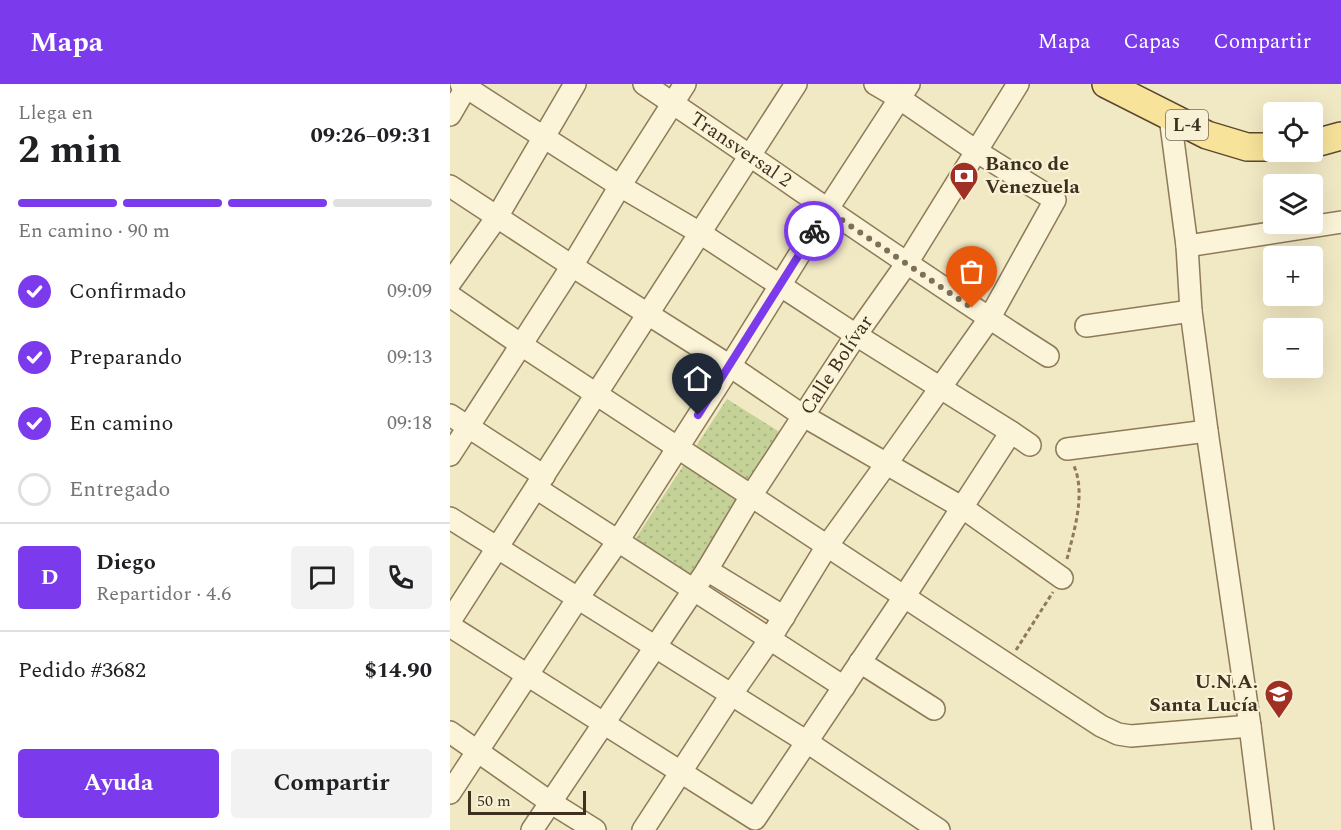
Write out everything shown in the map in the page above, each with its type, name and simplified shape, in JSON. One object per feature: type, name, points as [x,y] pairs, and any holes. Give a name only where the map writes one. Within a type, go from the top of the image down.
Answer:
[{"type":"main road","name":"L-4","points":[[1106,84],[1207,135],[1248,147],[1263,147]]},
{"type":"main road","points":[[1323,141],[1341,136]]},
{"type":"street","points":[[450,283],[497,218],[575,84]]},
{"type":"street","name":"Transversal 2","points":[[644,84],[827,210],[1048,356]]},
{"type":"street","points":[[450,455],[572,266],[685,84]]},
{"type":"street","points":[[450,621],[796,84]]},
{"type":"street","points":[[643,830],[770,639],[826,546],[989,319],[1055,200],[976,151],[904,91],[875,84]]},
{"type":"street","name":"Calle Bolívar","points":[[532,830],[694,590],[802,415],[907,263],[1018,84]]},
{"type":"street","points":[[450,115],[465,85],[620,186],[700,233],[1030,445]]},
{"type":"street","points":[[450,793],[618,541],[904,91]]},
{"type":"street","points":[[1170,117],[1187,246],[1191,311],[1263,830]]},
{"type":"street","points":[[450,186],[730,366],[802,415],[963,508],[1062,578]]},
{"type":"street","points":[[1187,246],[1341,222]]},
{"type":"street","points":[[450,296],[1101,726],[1118,734],[1131,736],[1250,726]]},
{"type":"street","points":[[1086,326],[1191,311]]},
{"type":"street","points":[[450,416],[618,541],[844,687]]},
{"type":"street","points":[[1067,449],[1207,431]]},
{"type":"street","points":[[450,626],[755,819],[963,508],[1011,432]]},
{"type":"street","points":[[450,518],[807,742],[910,822],[939,830]]},
{"type":"street","points":[[707,570],[784,617]]},
{"type":"street","points":[[861,662],[934,709]]},
{"type":"street","points":[[450,732],[550,802],[595,830]]},
{"type":"green space","points":[[727,399],[786,436],[690,579],[634,541]]},
{"type":"way so far","points":[[814,231],[827,210],[972,308]]},
{"type":"place","name":"Banco de Venezuela","points":[[964,202]]},
{"type":"place","name":"U.N.A. Santa Lucía","points":[[1279,720]]},
{"type":"route","points":[[698,415],[814,231]]}]
